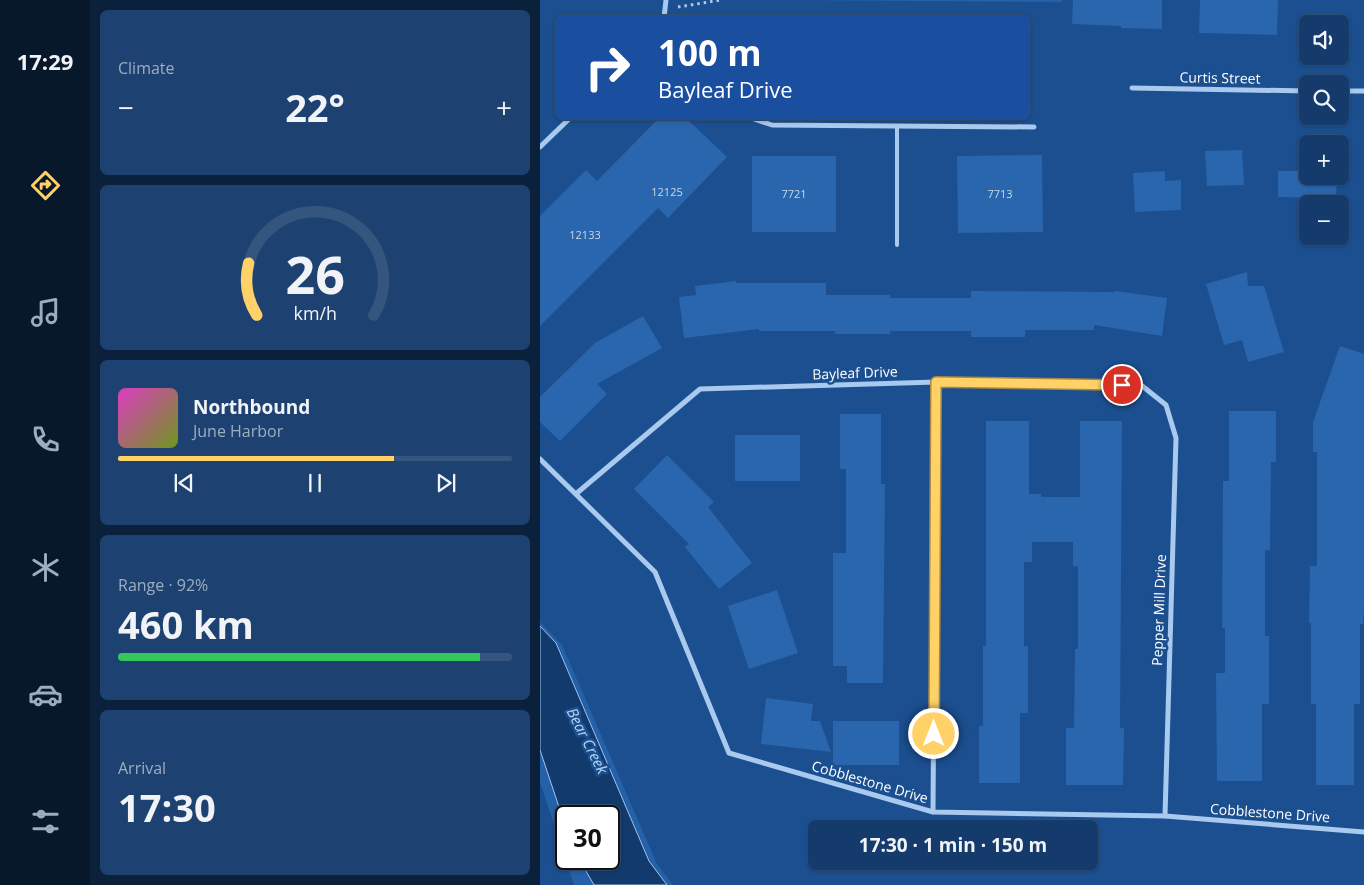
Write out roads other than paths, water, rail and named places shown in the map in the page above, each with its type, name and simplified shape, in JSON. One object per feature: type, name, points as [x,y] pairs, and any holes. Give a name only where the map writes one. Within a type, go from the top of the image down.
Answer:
[{"type":"street","points":[[665,15],[666,0]]},
{"type":"street","name":"Curtis Street","points":[[1132,88],[1299,91]]},
{"type":"street","points":[[1349,91],[1364,91]]},
{"type":"street","points":[[540,147],[568,120]]},
{"type":"street","points":[[757,120],[772,125],[1034,127]]},
{"type":"street","points":[[933,812],[936,382]]},
{"type":"street","name":"Bayleaf Drive","points":[[577,493],[700,389],[936,382],[1141,385],[1166,405]]},
{"type":"street","name":"Pepper Mill Drive","points":[[1165,816],[1176,438],[1166,405]]},
{"type":"street","name":"Cobblestone Drive","points":[[540,458],[655,572],[729,753],[933,812],[1165,816],[1364,832]]},
{"type":"lane","points":[[897,126],[897,244]]},
{"type":"water","name":"Bear Creek","points":[[540,626],[556,643],[649,861],[667,885],[594,885],[585,870],[620,870],[620,805],[558,805],[540,750]]}]
